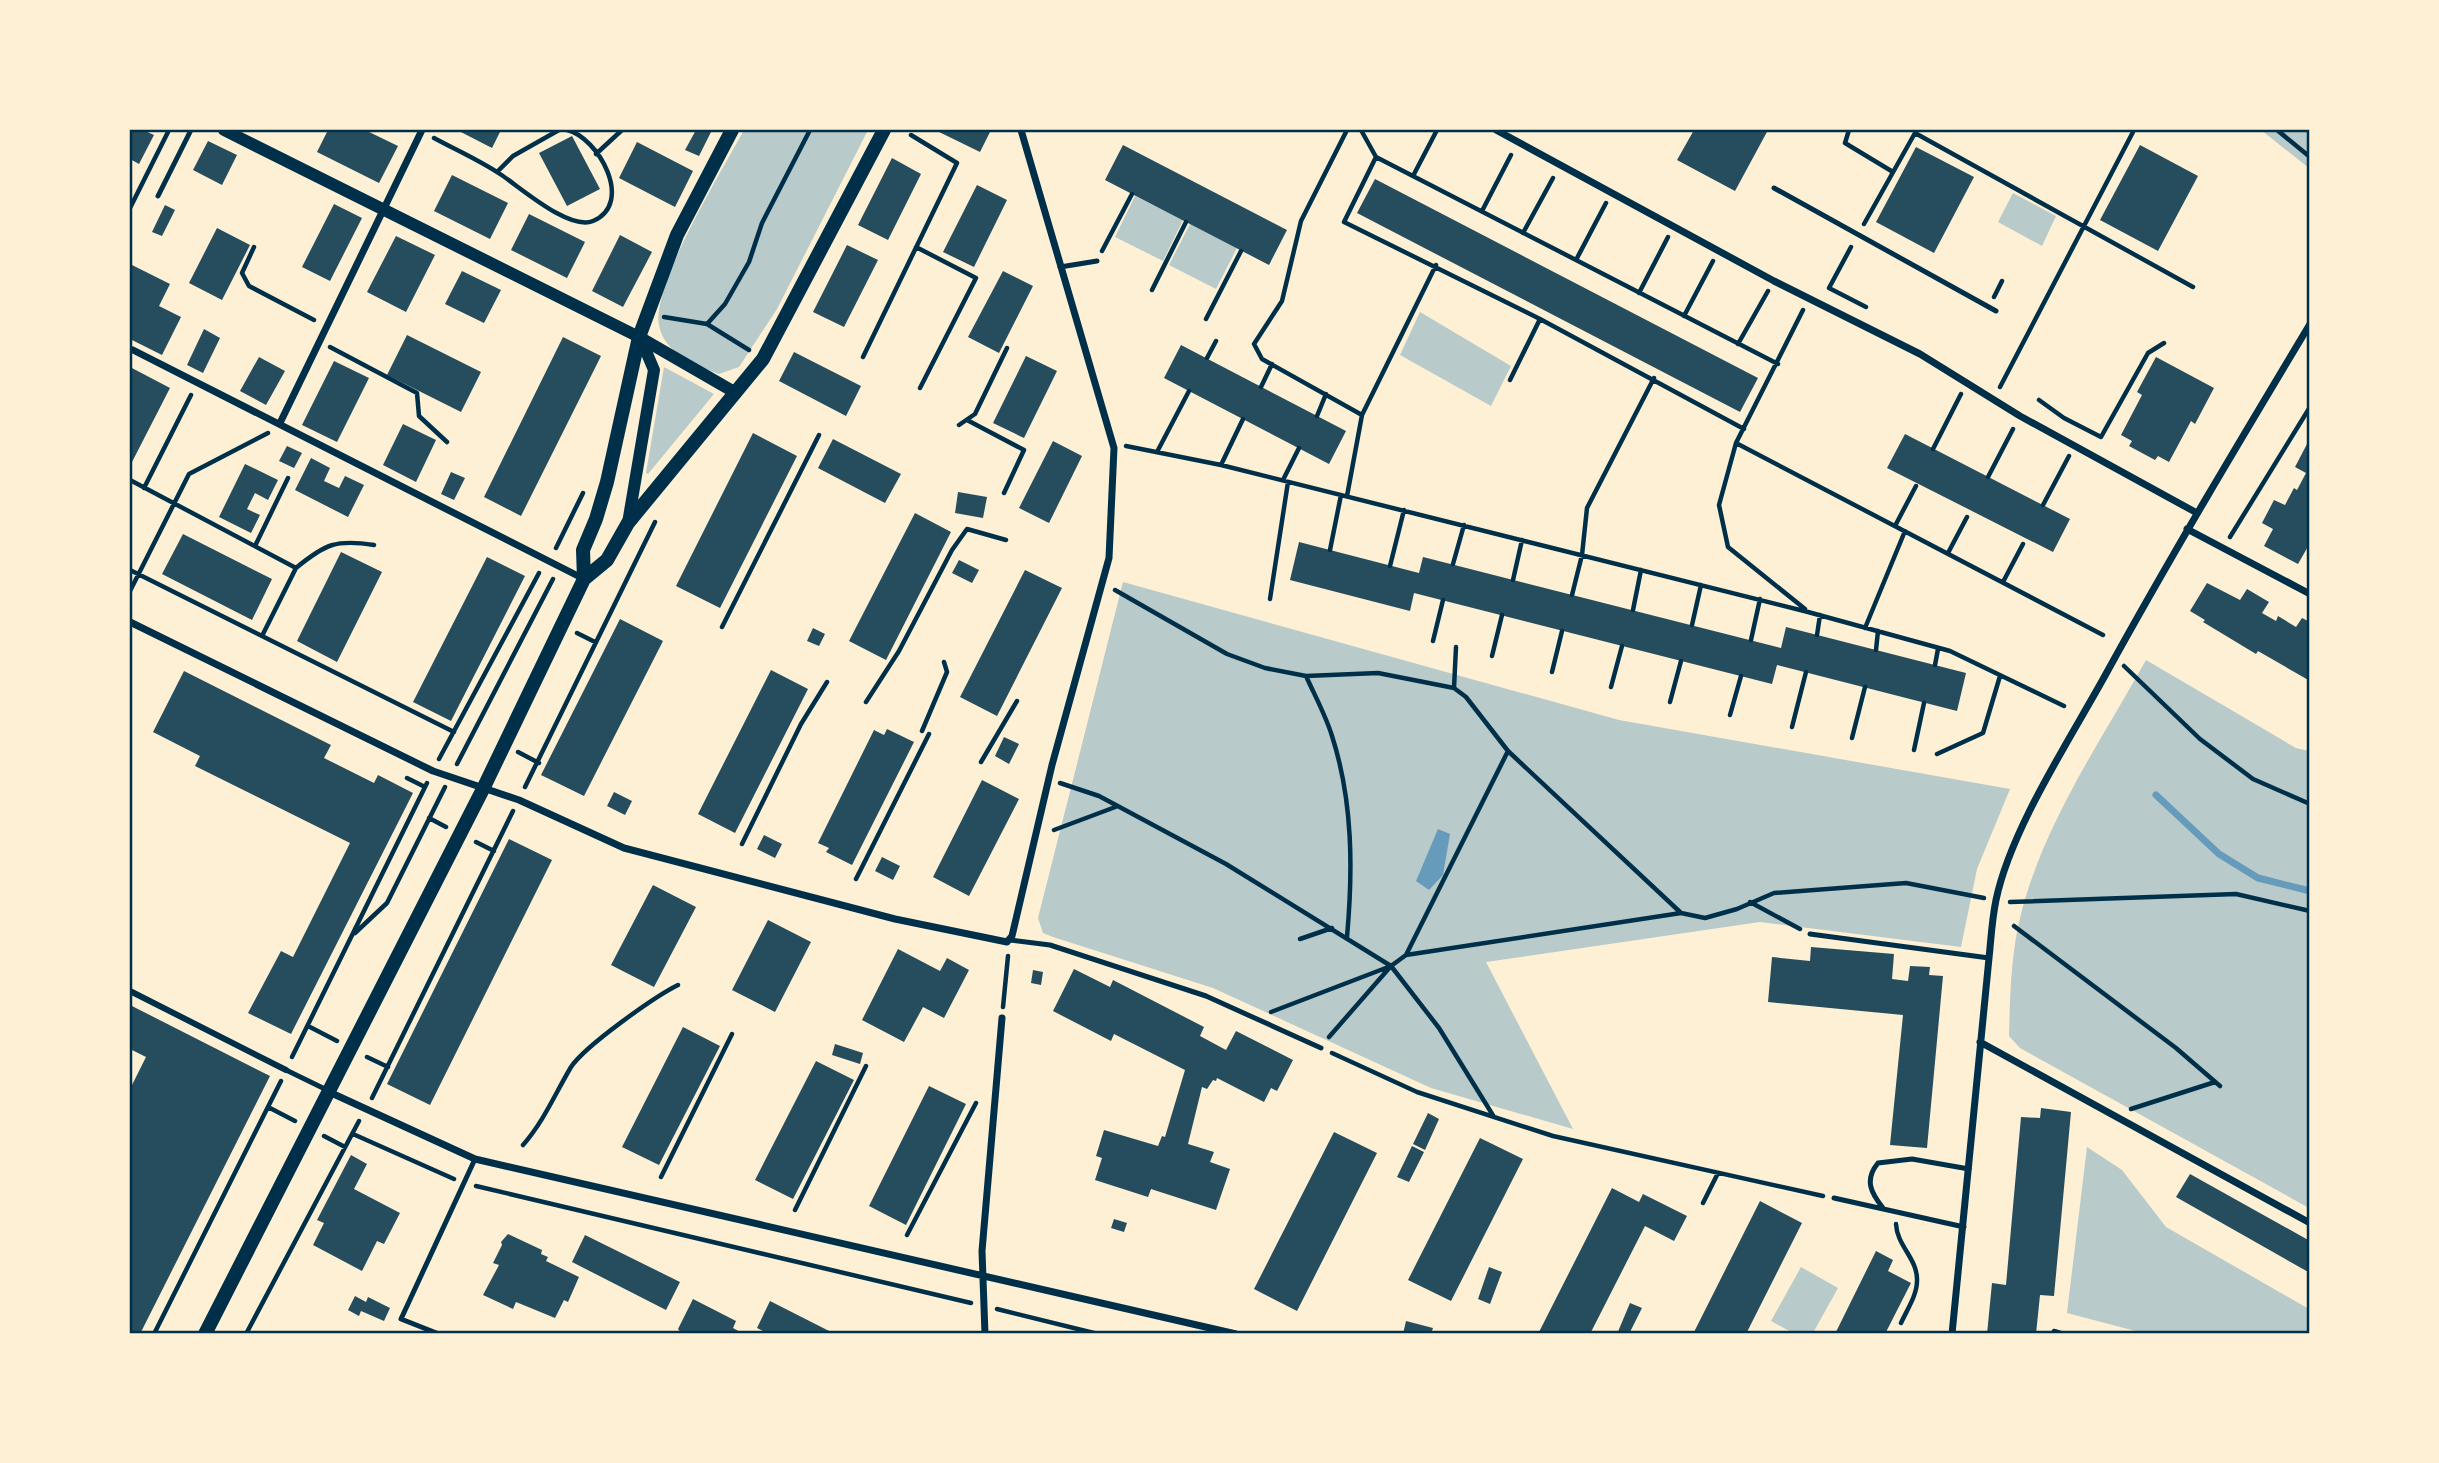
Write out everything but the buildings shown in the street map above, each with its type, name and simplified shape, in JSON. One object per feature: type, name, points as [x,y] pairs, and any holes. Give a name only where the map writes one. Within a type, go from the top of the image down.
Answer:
[{"type":"main road","points":[[584,579],[583,551],[607,482],[639,337],[677,235],[732,130]]},
{"type":"main road","points":[[205,1334],[327,1090],[483,789],[584,579],[607,560],[628,523],[763,359],[884,130]]},
{"type":"street","points":[[225,130],[639,337],[736,393]]},
{"type":"street","points":[[280,424],[421,130]]},
{"type":"street","points":[[130,622],[433,771],[519,800],[624,848],[895,919],[994,942],[1010,940],[1048,779],[1109,558],[1114,448],[1021,130]]},
{"type":"street","points":[[1496,130],[1773,281],[1967,381],[2074,446],[2197,513]]},
{"type":"street","points":[[1952,1334],[1996,900],[2019,834],[2187,529],[2309,324]]},
{"type":"street","points":[[628,523],[654,370],[639,337]]},
{"type":"street","points":[[133,350],[584,579]]},
{"type":"street","points":[[2187,529],[2309,594]]},
{"type":"street","points":[[130,991],[286,1070]]},
{"type":"street","points":[[985,1334],[982,1251],[1002,1018]]},
{"type":"street","points":[[1980,1042],[2309,1223]]},
{"type":"street","points":[[327,1090],[475,1159],[1236,1334]]},
{"type":"lane","points":[[158,196],[191,130]]},
{"type":"lane","points":[[1774,188],[1996,311]]},
{"type":"lane","points":[[1060,267],[1097,261]]},
{"type":"lane","points":[[1810,934],[1989,958]]},
{"type":"lane","points":[[1010,940],[1050,945],[1206,996],[1321,1048]]},
{"type":"lane","points":[[286,1070],[327,1090]]},
{"type":"lane","points":[[439,1334],[401,1319],[466,1184],[475,1159]]},
{"type":"lane","points":[[1883,1208],[1870,1184],[1870,1176],[1878,1163],[1912,1159],[1969,1169]]},
{"type":"lane","points":[[1834,1198],[1883,1208],[1917,1219],[1964,1227]]},
{"type":"path","points":[[130,208],[169,130]]},
{"type":"path","points":[[421,130],[497,172],[547,208],[578,222],[593,221],[608,208],[612,194],[607,167],[587,142],[567,130]]},
{"type":"path","points":[[497,172],[513,156],[559,130]]},
{"type":"path","points":[[596,154],[622,130]]},
{"type":"path","points":[[707,324],[725,304],[749,262],[762,223],[810,130]]},
{"type":"path","points":[[1347,130],[1301,221],[1282,301],[1254,344],[1262,359],[1362,415]]},
{"type":"path","points":[[1361,130],[1376,157],[1778,364]]},
{"type":"path","points":[[1413,176],[1437,130]]},
{"type":"path","points":[[1849,130],[1845,143],[1893,172]]},
{"type":"path","points":[[2277,130],[2309,157]]},
{"type":"path","points":[[1866,307],[1829,288],[1914,132],[2083,228],[2193,286]]},
{"type":"path","points":[[1995,398],[2133,132]]},
{"type":"path","points":[[863,357],[957,163],[911,135]]},
{"type":"path","points":[[1482,211],[1517,141]]},
{"type":"path","points":[[1376,157],[1344,222],[1436,265],[1654,378],[1744,429]]},
{"type":"path","points":[[1523,233],[1560,164]]},
{"type":"path","points":[[1576,260],[1612,193]]},
{"type":"path","points":[[1097,261],[1132,194]]},
{"type":"path","points":[[1152,290],[1186,222]]},
{"type":"path","points":[[1639,293],[1673,227]]},
{"type":"path","points":[[254,247],[242,273],[249,286],[327,327]]},
{"type":"path","points":[[916,247],[976,278],[920,388]]},
{"type":"path","points":[[1206,318],[1241,251]]},
{"type":"path","points":[[1685,316],[1719,251]]},
{"type":"path","points":[[1329,550],[1362,415],[1436,265]]},
{"type":"path","points":[[1738,344],[1773,281]]},
{"type":"path","points":[[1808,612],[1728,547],[1719,505],[1736,443],[1809,298]]},
{"type":"path","points":[[647,314],[707,324],[763,359]]},
{"type":"path","points":[[1510,380],[1540,319]]},
{"type":"path","points":[[1207,358],[1216,341]]},
{"type":"path","points":[[320,342],[417,393],[419,416],[447,442]]},
{"type":"path","points":[[2039,400],[2064,418],[2101,437],[2148,353],[2164,343]]},
{"type":"path","points":[[959,425],[975,414],[1007,348]]},
{"type":"path","points":[[1261,387],[1272,364]]},
{"type":"path","points":[[1572,594],[1582,555],[1587,508],[1654,378]]},
{"type":"path","points":[[1933,449],[1967,381]]},
{"type":"path","points":[[144,488],[197,382]]},
{"type":"path","points":[[1157,452],[1189,391]]},
{"type":"path","points":[[1317,416],[1326,394]]},
{"type":"path","points":[[2222,549],[2309,407]]},
{"type":"path","points":[[1988,477],[2020,415]]},
{"type":"path","points":[[1221,465],[1243,419]]},
{"type":"path","points":[[967,420],[1024,450],[1004,492]]},
{"type":"path","points":[[130,591],[189,474],[280,424]]},
{"type":"path","points":[[722,627],[818,435]]},
{"type":"path","points":[[1736,443],[2103,635]]},
{"type":"path","points":[[1124,445],[1221,465],[1821,615],[1938,649],[2064,706]]},
{"type":"path","points":[[2043,505],[2074,446]]},
{"type":"path","points":[[1270,599],[1286,481],[1299,448]]},
{"type":"path","points":[[255,546],[288,478]]},
{"type":"path","points":[[130,480],[296,568]]},
{"type":"path","points":[[1895,526],[1916,486]]},
{"type":"path","points":[[154,1334],[433,771],[533,580],[550,561],[585,492],[579,518]]},
{"type":"path","points":[[1390,566],[1404,510]]},
{"type":"path","points":[[1948,553],[1967,516]]},
{"type":"path","points":[[1453,564],[1464,526]]},
{"type":"path","points":[[866,702],[899,651],[952,550],[967,529],[1006,540]]},
{"type":"path","points":[[1865,628],[1905,531]]},
{"type":"path","points":[[1513,580],[1522,540]]},
{"type":"path","points":[[261,636],[296,568],[321,548],[333,544],[345,541],[374,545]]},
{"type":"path","points":[[2003,582],[2023,544]]},
{"type":"path","points":[[352,936],[387,903],[561,566]]},
{"type":"path","points":[[130,570],[454,732]]},
{"type":"path","points":[[1633,610],[1641,570]]},
{"type":"path","points":[[1692,625],[1701,585]]},
{"type":"path","points":[[1101,589],[1116,590],[1227,654],[1265,668],[1306,676],[1378,673],[1454,688],[1466,697],[1508,751],[1681,913]]},
{"type":"path","points":[[1751,640],[1760,599]]},
{"type":"path","points":[[1433,641],[1443,600]]},
{"type":"path","points":[[1492,656],[1502,615]]},
{"type":"path","points":[[1817,635],[1821,615]]},
{"type":"path","points":[[1552,672],[1562,631]]},
{"type":"path","points":[[1876,650],[1878,632]]},
{"type":"path","points":[[1611,687],[1622,646]]},
{"type":"path","points":[[1454,688],[1457,647]]},
{"type":"path","points":[[1935,665],[1938,649]]},
{"type":"path","points":[[2115,657],[2200,739],[2253,779],[2309,804]]},
{"type":"path","points":[[1670,702],[1681,661]]},
{"type":"path","points":[[922,731],[947,672],[944,663]]},
{"type":"path","points":[[1792,727],[1806,672]]},
{"type":"path","points":[[1306,676],[1332,737],[1348,809],[1352,876],[1347,937]]},
{"type":"path","points":[[1731,715],[1741,676]]},
{"type":"path","points":[[1937,754],[1983,733],[2000,676]]},
{"type":"path","points":[[742,844],[801,724],[827,682]]},
{"type":"path","points":[[1852,738],[1865,687]]},
{"type":"path","points":[[981,762],[1017,701]]},
{"type":"path","points":[[1914,750],[1924,703]]},
{"type":"path","points":[[856,879],[929,734]]},
{"type":"path","points":[[1508,751],[1406,955],[1391,966],[1321,1048],[1417,1092],[1553,1136],[1834,1198]]},
{"type":"path","points":[[246,1334],[353,1134],[539,763]]},
{"type":"path","points":[[1048,779],[1099,796],[1226,864],[1391,966],[1439,1028],[1494,1118]]},
{"type":"path","points":[[1054,830],[1118,806]]},
{"type":"path","points":[[1406,955],[1681,913],[1705,918],[1721,915],[1774,893],[1906,883],[2019,903],[2236,894],[2309,911]]},
{"type":"path","points":[[1749,902],[1810,934]]},
{"type":"path","points":[[2014,926],[2176,1048],[2220,1086]]},
{"type":"path","points":[[1300,939],[1333,928]]},
{"type":"path","points":[[1002,1018],[1010,940]]},
{"type":"path","points":[[1255,1018],[1391,966]]},
{"type":"path","points":[[523,1145],[539,1127],[573,1064],[652,998],[678,985]]},
{"type":"path","points":[[661,1178],[732,1034]]},
{"type":"path","points":[[795,1210],[866,1066]]},
{"type":"path","points":[[2118,1116],[2215,1082]]},
{"type":"path","points":[[907,1235],[976,1103]]},
{"type":"path","points":[[353,1134],[466,1184],[1098,1334]]},
{"type":"path","points":[[1703,1203],[1718,1173]]},
{"type":"path","points":[[1883,1208],[1896,1220],[1897,1237],[1916,1269],[1918,1283],[1901,1323]]},
{"type":"path","points":[[2054,1331],[2064,1334]]},
{"type":"shaded area","points":[[744,130],[868,130],[777,309],[739,367],[719,374],[682,357],[667,343],[659,325],[659,307],[677,256]]},
{"type":"shaded area","points":[[2261,130],[2309,130],[2309,168]]},
{"type":"shaded area","points":[[2013,193],[2056,216],[2042,246],[1998,222]]},
{"type":"shaded area","points":[[1135,196],[1183,220],[1163,261],[1115,237]]},
{"type":"shaded area","points":[[1190,224],[1237,248],[1216,289],[1169,265]]},
{"type":"shaded area","points":[[1420,312],[1511,366],[1491,406],[1400,355]]},
{"type":"shaded area","points":[[664,367],[714,394],[648,474],[646,473]]},
{"type":"shaded area","points":[[1123,582],[1619,720],[2010,789],[1977,869],[1961,947],[1760,922],[1486,962],[1573,1129],[1431,1088],[1213,988],[1043,933],[1038,918]]},
{"type":"shaded area","points":[[2146,660],[2296,748],[2309,751],[2309,1208],[2020,1048],[2009,1036],[2015,943],[2031,880],[2075,783]]},
{"type":"shaded area","points":[[2087,1147],[2122,1170],[2166,1227],[2309,1309],[2309,1333],[2143,1333],[2067,1313]]},
{"type":"shaded area","points":[[1801,1267],[1838,1288],[1813,1333],[1793,1333],[1771,1321]]},
{"type":"water","points":[[1438,829],[1450,834],[1443,875],[1429,890],[1416,881]]},
{"type":"waterway","points":[[2156,795],[2219,854],[2258,878],[2310,891]]}]
